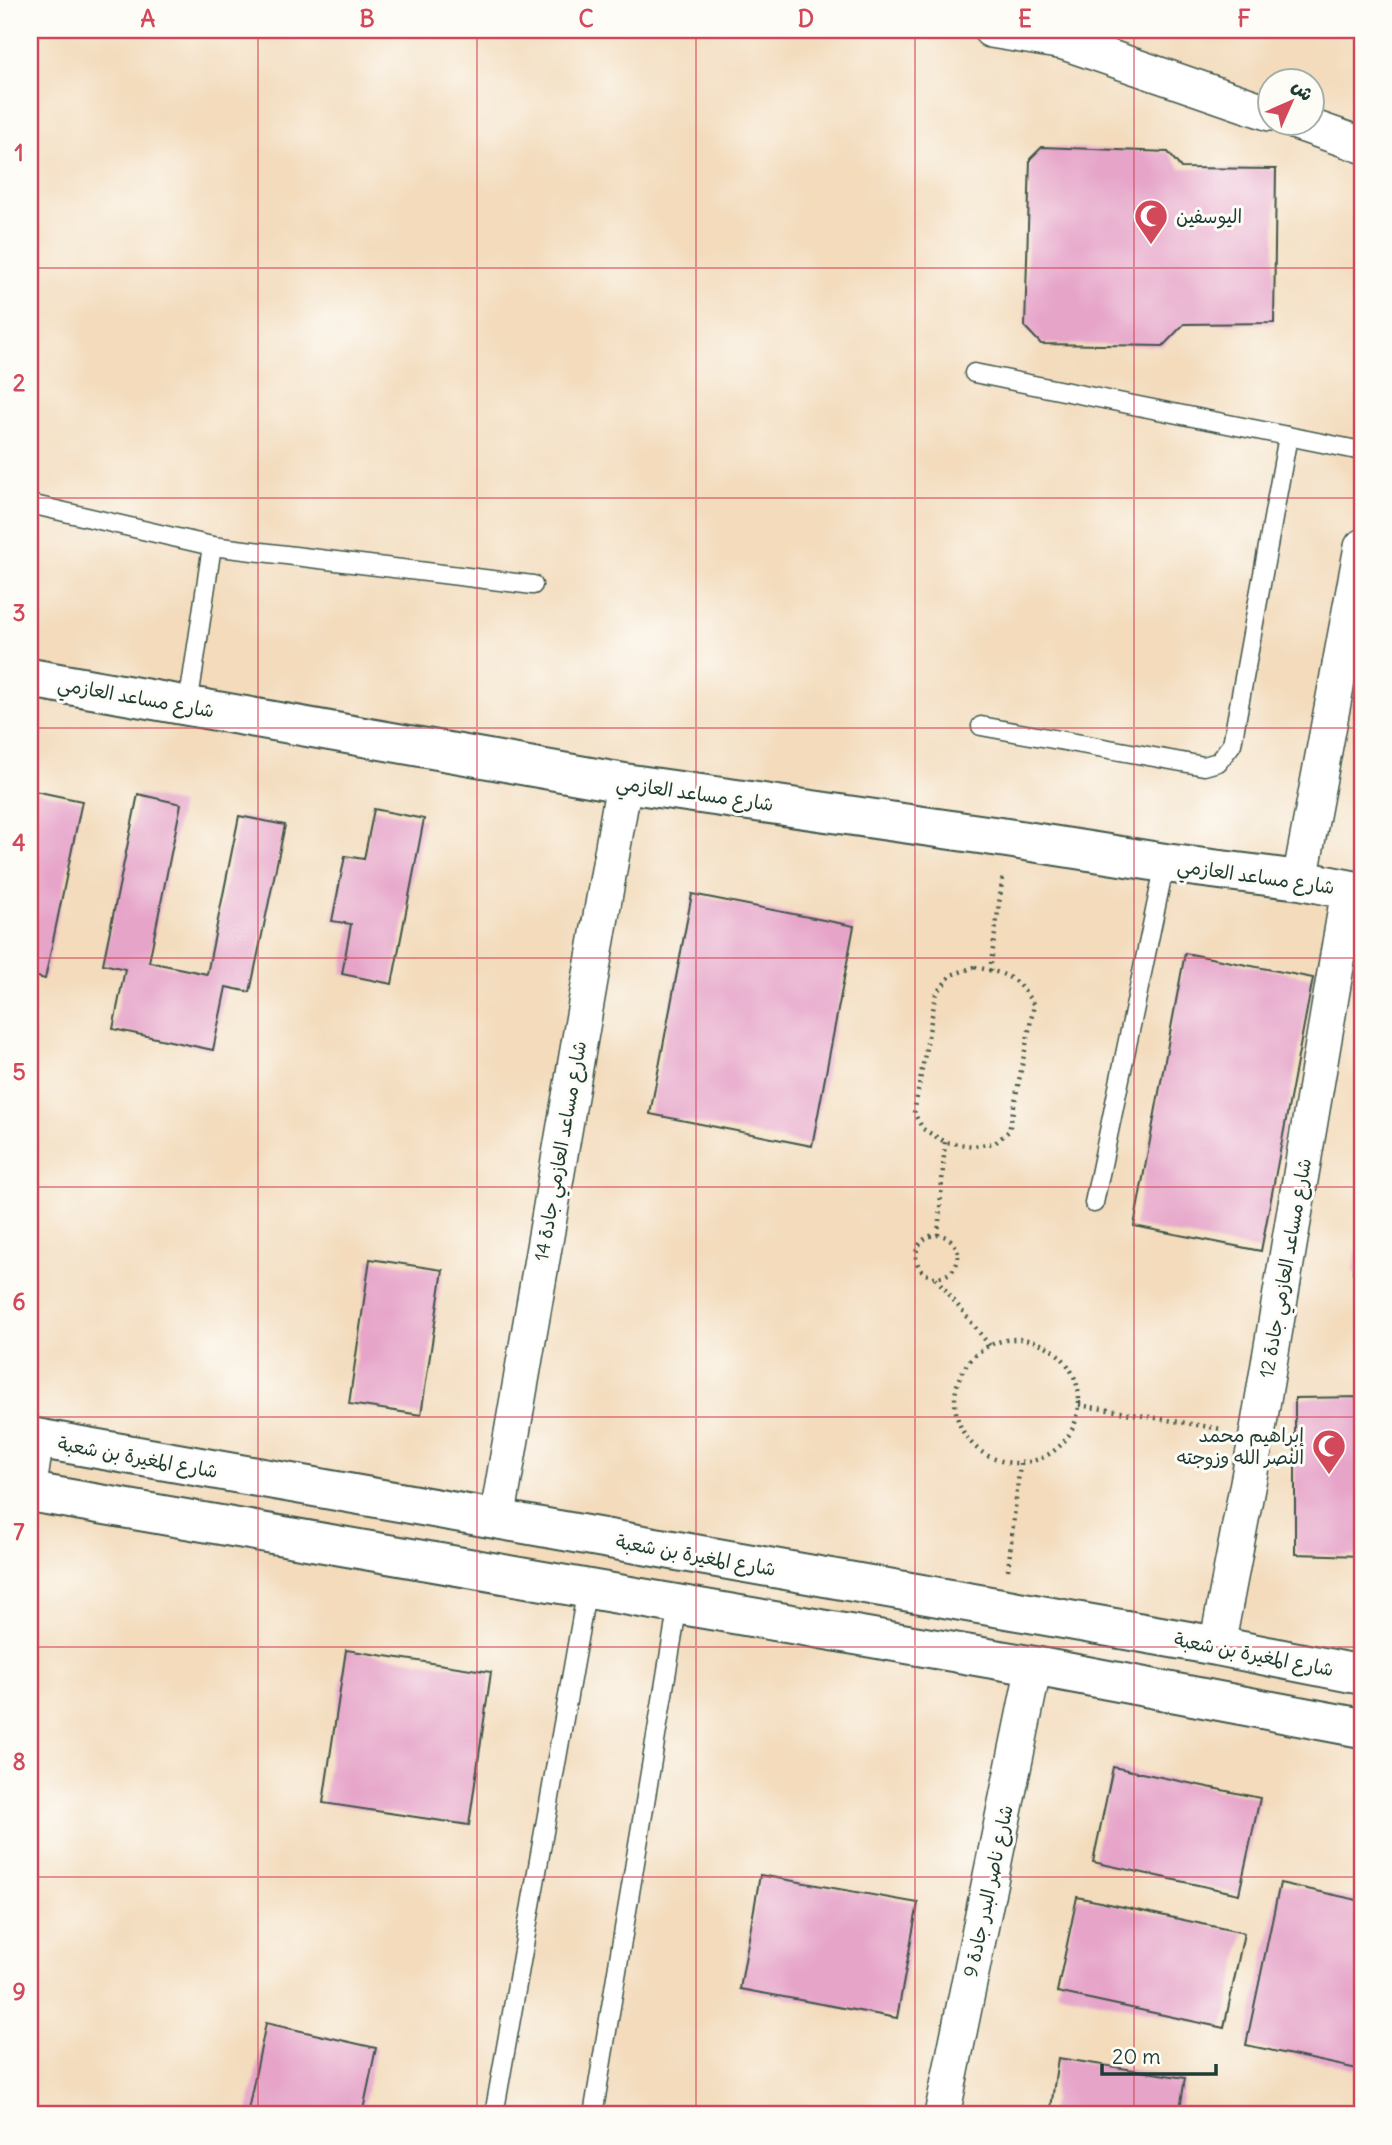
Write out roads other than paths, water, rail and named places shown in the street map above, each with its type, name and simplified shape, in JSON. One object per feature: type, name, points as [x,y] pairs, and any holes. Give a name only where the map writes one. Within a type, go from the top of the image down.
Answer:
[{"type":"main road","name":"شارع مساعد العازمي","points":[[30,678],[624,783],[1165,863],[1300,880],[1356,891]]},
{"type":"main road","name":"شارع المغيرة بن شعبة","points":[[33,1438],[1217,1646],[1362,1675]]},
{"type":"main road","points":[[30,1492],[1034,1666],[1362,1728]]},
{"type":"street","points":[[990,30],[1069,36],[1256,108]]},
{"type":"street","points":[[1326,132],[1362,145]]},
{"type":"street","points":[[1300,880],[1362,547]]},
{"type":"street","name":"شارع مساعد العازمي جادة 14","points":[[497,1520],[624,783]]},
{"type":"street","name":"شارع مساعد العازمي جادة 12","points":[[1217,1646],[1356,891]]},
{"type":"street","points":[[30,1479],[33,1438]]},
{"type":"street","name":"شارع ناصر البدر جادة 9","points":[[942,2115],[1034,1666]]},
{"type":"lane","points":[[974,373],[1362,452]]},
{"type":"lane","points":[[981,726],[1204,766],[1218,762],[1232,744],[1288,436]]},
{"type":"lane","points":[[30,504],[212,546],[533,585]]},
{"type":"lane","points":[[188,706],[212,546]]},
{"type":"lane","points":[[1094,1203],[1165,863]]},
{"type":"lane","points":[[494,2115],[587,1588]]},
{"type":"lane","points":[[593,2115],[678,1604]]},
{"type":"place","name":"اليوسفين","points":[[1151,246]]},
{"type":"place","name":"إبراهيم محمد النصر الله وزوجته","points":[[1329,1476]]}]
